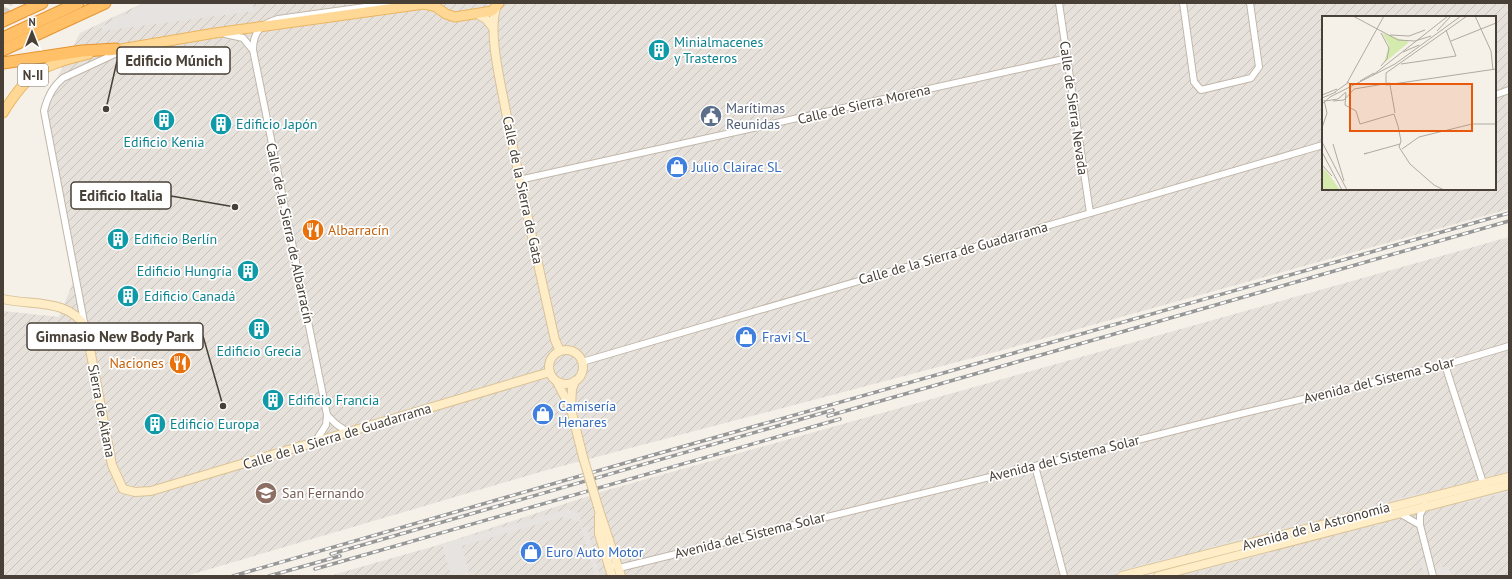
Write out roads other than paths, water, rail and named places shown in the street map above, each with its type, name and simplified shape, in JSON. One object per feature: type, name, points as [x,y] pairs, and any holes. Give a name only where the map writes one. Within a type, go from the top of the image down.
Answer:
[{"type":"highway","points":[[3,21],[42,3]]},
{"type":"highway","points":[[3,38],[78,3]]},
{"type":"highway","points":[[3,50],[105,3]]},
{"type":"highway","points":[[3,63],[78,52],[116,49]]},
{"type":"main road","name":"N-II","points":[[3,113],[24,83],[47,67],[69,59],[116,49],[215,32],[424,4],[442,7],[455,17],[492,12],[497,5]]},
{"type":"street","name":"N-II","points":[[262,26],[278,19],[394,3]]},
{"type":"street","name":"Calle de Sierra Nevada","points":[[1059,3],[1090,213]]},
{"type":"street","points":[[1183,3],[1194,82],[1201,90],[1251,78],[1259,67],[1250,3]]},
{"type":"street","name":"Calle de la Sierra de Gata","points":[[497,5],[492,28],[501,86],[519,180],[555,340],[560,351]]},
{"type":"street","points":[[477,14],[486,19],[492,28]]},
{"type":"street","name":"Calle de la Sierra de Albarracín","points":[[262,26],[254,35],[253,50],[327,415]]},
{"type":"street","points":[[215,32],[243,38],[253,50]]},
{"type":"street","name":"Sierra de Aitana","points":[[123,489],[112,465],[44,111],[49,96],[58,82],[129,47]]},
{"type":"street","name":"Calle de Sierra Morena","points":[[519,180],[1068,58]]},
{"type":"street","points":[[1496,95],[1509,90]]},
{"type":"street","name":"Calle de la Sierra de Guadarrama","points":[[582,362],[1322,145]]},
{"type":"street","points":[[3,299],[55,306],[64,309],[78,317],[86,328]]},
{"type":"street","name":"Avenida del Sistema Solar","points":[[619,573],[1240,414],[1445,365],[1509,346]]},
{"type":"street","points":[[557,382],[568,384],[580,377],[583,369],[582,362],[573,352],[560,351],[551,359],[549,365],[550,372],[557,382],[571,410],[583,457],[619,573]]},
{"type":"street","points":[[1445,365],[1483,483],[1486,486],[1496,488]]},
{"type":"street","name":"Calle de la Sierra de Guadarrama","points":[[123,489],[135,492],[151,491],[314,444],[550,372]]},
{"type":"street","points":[[571,410],[572,390],[575,381]]},
{"type":"street","points":[[327,415],[336,424],[350,433]]},
{"type":"street","points":[[314,444],[326,425],[327,415]]},
{"type":"street","points":[[1035,466],[1064,576]]},
{"type":"street","name":"Avenida de la Astronomía","points":[[1122,576],[1509,477]]},
{"type":"street","points":[[1467,496],[1479,490],[1483,483]]},
{"type":"street","name":"Avenida de la Astronomía","points":[[1158,576],[1509,485]]},
{"type":"street","points":[[1430,497],[1420,515],[1420,525],[1433,576]]},
{"type":"street","points":[[599,510],[599,534],[612,576]]},
{"type":"street","points":[[1400,513],[1420,525]]},
{"type":"street","points":[[604,550],[619,573]]},
{"type":"tunnel","points":[[3,15],[9,3]]},
{"type":"railway","points":[[233,576],[646,457],[1509,213]]},
{"type":"railway","points":[[828,416],[1509,221]]},
{"type":"railway","points":[[331,554],[833,410]]},
{"type":"railway","points":[[315,569],[840,419]]},
{"type":"railway","points":[[269,576],[340,556]]},
{"type":"place","name":"Minialmacenes y Trasteros","points":[[659,50]]},
{"type":"place","name":"Edificio Múnich","points":[[106,109]]},
{"type":"place","name":"Marítimas Reunidas","points":[[711,116]]},
{"type":"place","name":"Edificio Kenia","points":[[164,120]]},
{"type":"place","name":"Edificio Japón","points":[[221,124]]},
{"type":"place","name":"Julio Clairac SL","points":[[677,167]]},
{"type":"place","name":"Edificio Italia","points":[[235,207]]},
{"type":"place","name":"Albarracín","points":[[313,230]]},
{"type":"place","name":"Edificio Berlín","points":[[118,239]]},
{"type":"place","name":"Edificio Hungría","points":[[248,271]]},
{"type":"place","name":"Edificio Canadá","points":[[128,296]]},
{"type":"place","name":"Edificio Grecia","points":[[259,329]]},
{"type":"place","name":"Fravi SL","points":[[746,337]]},
{"type":"place","name":"Naciones","points":[[180,363]]},
{"type":"place","name":"Edificio Francia","points":[[273,400]]},
{"type":"place","name":"Gimnasio New Body Park","points":[[223,406]]},
{"type":"place","name":"Camisería Henares","points":[[543,414]]},
{"type":"place","name":"Edificio Europa","points":[[155,424]]},
{"type":"place","name":"San Fernando","points":[[266,493]]},
{"type":"place","name":"Euro Auto Motor","points":[[531,552]]}]
